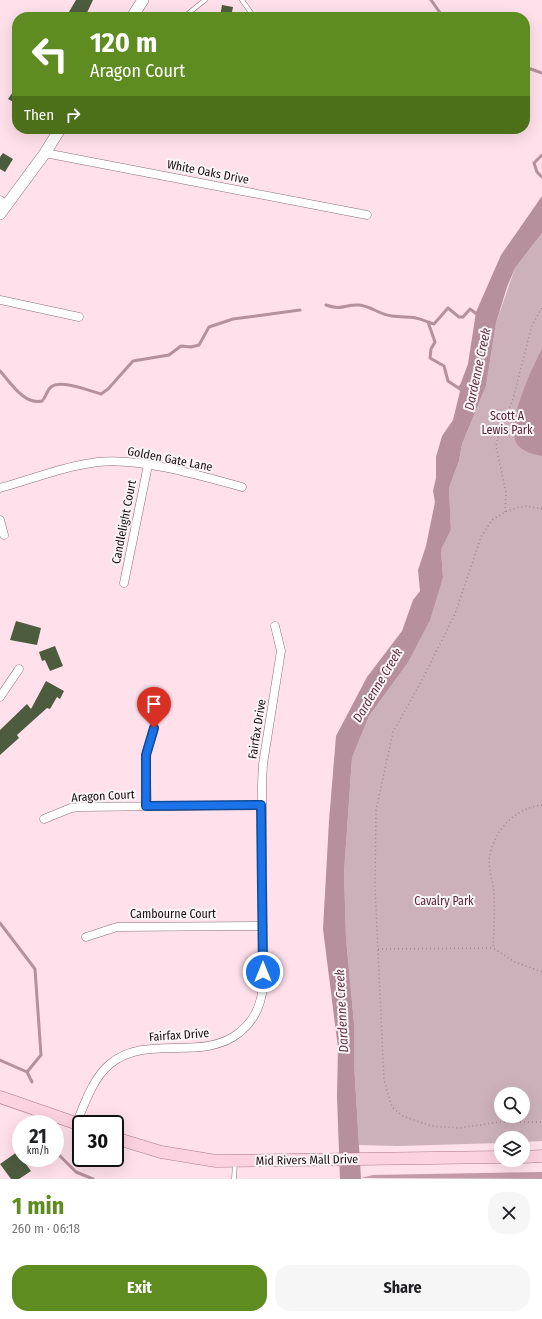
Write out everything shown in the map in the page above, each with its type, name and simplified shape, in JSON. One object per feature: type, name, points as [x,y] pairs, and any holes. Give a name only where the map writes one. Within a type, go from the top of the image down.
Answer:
[{"type":"main road","points":[[135,12],[143,0]]},
{"type":"main road","points":[[0,214],[4,202],[45,153],[57,134]]},
{"type":"main road","points":[[0,1097],[72,1123]]},
{"type":"main road","name":"Mid Rivers Mall Drive","points":[[124,1140],[180,1156],[235,1161],[494,1157]]},
{"type":"main road","points":[[530,1157],[542,1156]]},
{"type":"street","name":"White Oaks Drive","points":[[45,153],[367,215]]},
{"type":"street","points":[[0,300],[79,317]]},
{"type":"street","name":"Golden Gate Lane","points":[[0,488],[89,463],[125,462],[148,465],[242,487]]},
{"type":"street","name":"Candlelight Court","points":[[124,583],[148,465]]},
{"type":"street","points":[[0,520],[4,535]]},
{"type":"street","name":"Fairfax Drive","points":[[82,1115],[96,1080],[107,1067],[119,1058],[129,1053],[141,1050],[210,1047],[228,1040],[245,1028],[254,1017],[262,994],[261,805],[263,764],[281,652],[275,626]]},
{"type":"street","points":[[0,697],[19,668]]},
{"type":"street","points":[[146,806],[146,755],[154,728]]},
{"type":"street","name":"Aragon Court","points":[[44,819],[71,808],[80,807],[261,805]]},
{"type":"street","name":"Cambourne Court","points":[[86,937],[117,927],[262,926]]},
{"type":"lane","points":[[190,12],[204,0]]},
{"type":"lane","points":[[242,0],[250,12]]},
{"type":"lane","points":[[234,1179],[235,1161]]},
{"type":"path","points":[[505,512],[506,493],[496,446],[499,432],[513,399],[532,325],[542,308]]},
{"type":"path","points":[[542,509],[527,506],[505,512],[492,520],[481,537],[456,614],[422,682],[393,732],[376,810],[375,887],[384,1080],[392,1107],[404,1116],[431,1126],[459,1128],[500,1122],[542,1122]]},
{"type":"path","points":[[493,948],[495,921],[490,855],[497,835],[511,817],[517,812],[542,805]]},
{"type":"path","points":[[378,949],[493,948],[515,962],[542,972]]},
{"type":"green space","name":"Cavalry Park","points":[[542,233],[542,1141],[530,1142],[530,1131],[494,1131],[494,1143],[397,1146],[359,1145],[354,1062],[354,1023],[346,938],[344,873],[352,758],[369,716],[407,664],[443,577],[441,550],[451,530],[449,488],[459,461],[462,444],[486,386],[496,323],[515,268]]},
{"type":"shaded area","points":[[542,1172],[542,1179],[361,1178],[373,1175]]},
{"type":"water","name":"Dardenne Creek","points":[[542,196],[542,233],[515,268],[507,287],[496,323],[486,386],[462,444],[459,461],[449,488],[451,530],[441,550],[443,577],[430,620],[407,664],[369,716],[352,758],[344,873],[346,938],[354,1023],[354,1062],[361,1179],[340,1179],[337,1097],[338,1048],[323,929],[329,821],[336,736],[367,677],[402,631],[413,600],[420,591],[418,570],[426,546],[435,502],[433,491],[436,478],[436,457],[442,436],[453,420],[460,391],[458,386],[460,385],[468,364],[476,312],[501,255]]},
{"type":"water","points":[[542,349],[542,456],[528,452],[517,444],[514,435],[514,423],[521,396]]},
{"type":"building","points":[[76,0],[93,0],[87,12],[69,12]]},
{"type":"building","points":[[222,5],[233,7],[232,12],[221,12]]},
{"type":"building","points":[[12,93],[12,101],[8,99]]},
{"type":"building","points":[[3,153],[13,159],[5,172],[0,169],[0,157]]},
{"type":"building","points":[[16,621],[41,628],[37,645],[10,640]]},
{"type":"building","points":[[55,646],[63,666],[50,671],[45,660],[42,661],[39,652]]},
{"type":"building","points":[[46,681],[64,691],[60,699],[57,697],[50,709],[47,708],[17,735],[19,738],[0,755],[0,730],[27,704],[31,709]]},
{"type":"building","points":[[12,1156],[12,1167],[28,1167],[31,1171],[19,1179],[11,1179],[0,1164]]},
{"type":"waterway","points":[[431,0],[439,12]]},
{"type":"waterway","points":[[530,69],[542,73]]},
{"type":"waterway","points":[[542,155],[534,163],[537,172],[542,177]]},
{"type":"waterway","name":"Dardenne Creek","points":[[326,305],[332,307],[359,305],[388,315],[414,318],[428,322],[435,342],[431,349],[430,358],[444,366],[448,381],[460,389]]},
{"type":"waterway","points":[[428,322],[434,324],[448,308],[459,317],[463,317],[470,309],[478,315]]},
{"type":"waterway","points":[[0,371],[13,387],[29,400],[42,401],[51,387],[61,384],[76,386],[101,394],[108,389],[133,361],[169,355],[181,346],[191,347],[199,345],[209,327],[233,319],[300,310]]},
{"type":"waterway","points":[[0,923],[35,969],[41,1055],[27,1072]]},
{"type":"waterway","points":[[0,1060],[27,1072],[32,1082]]},
{"type":"waterway","points":[[64,1160],[76,1172],[93,1179]]},
{"type":"route","points":[[154,728],[147,747],[146,755],[146,806],[261,805],[263,972]]},
{"type":"park label","name":"Scott A Lewis Park","points":[[507,423]]}]
